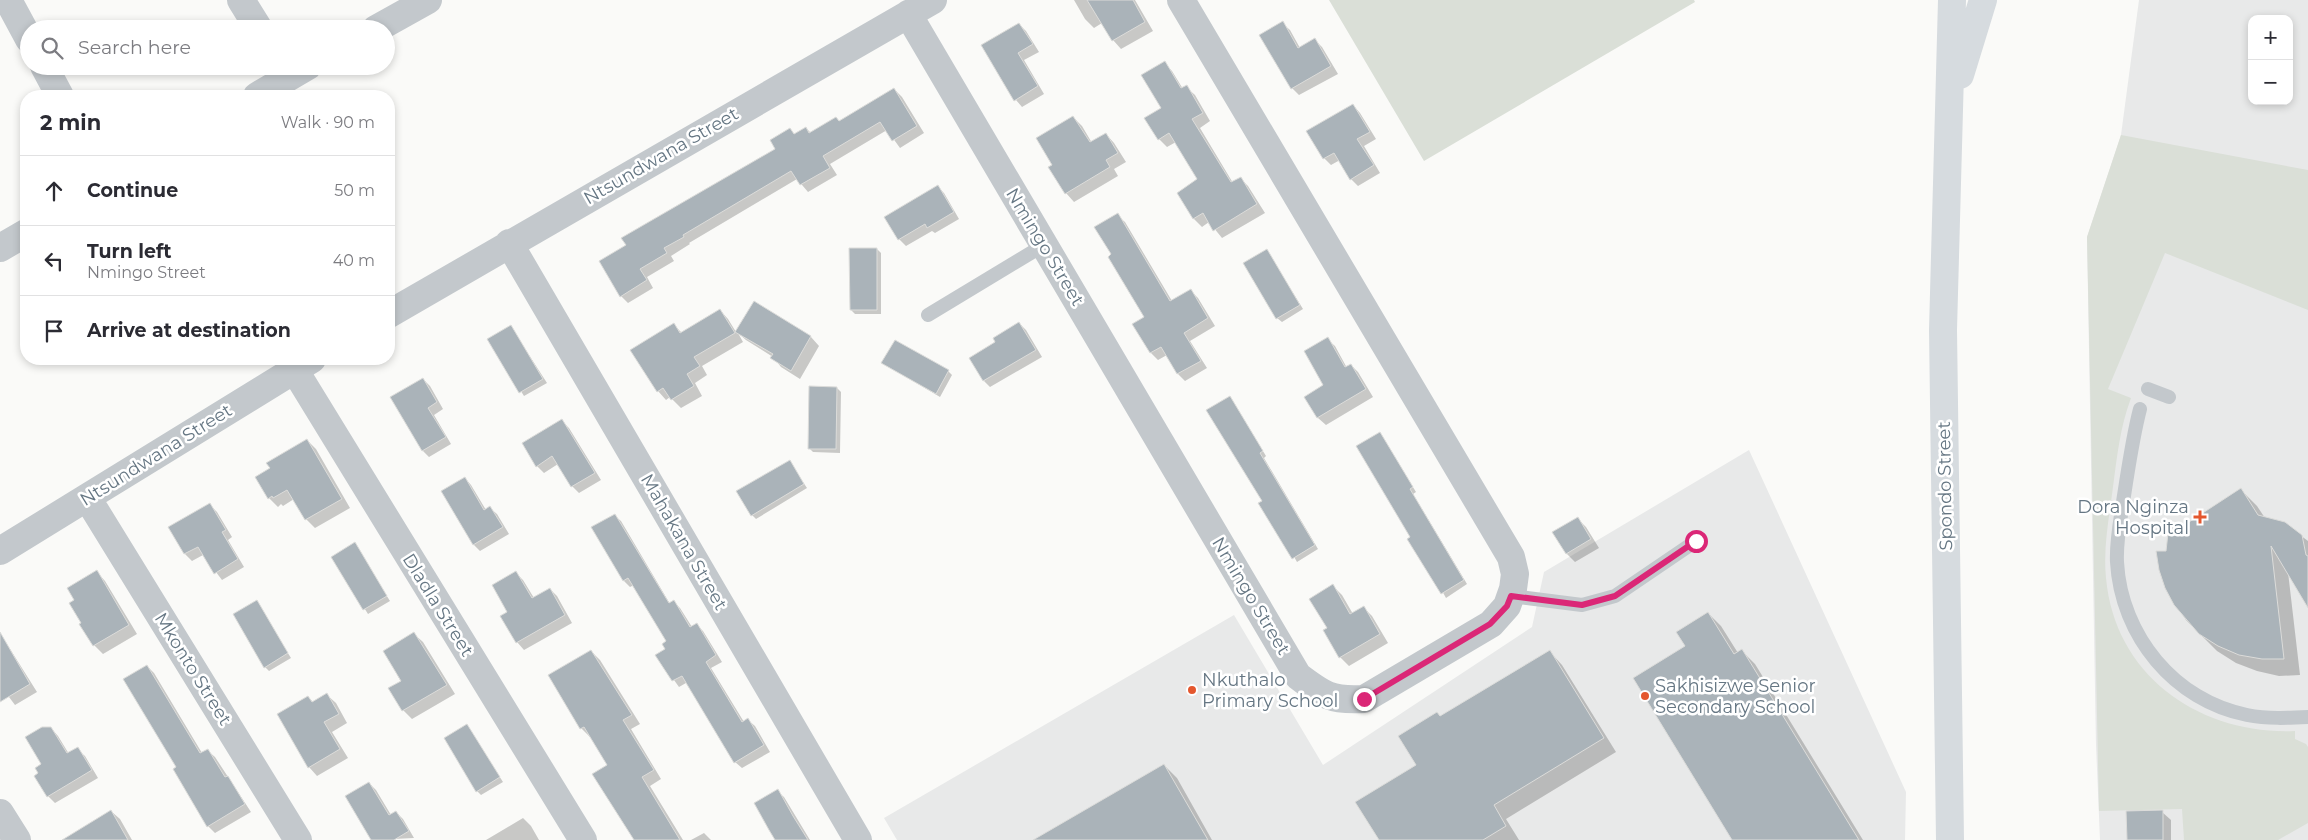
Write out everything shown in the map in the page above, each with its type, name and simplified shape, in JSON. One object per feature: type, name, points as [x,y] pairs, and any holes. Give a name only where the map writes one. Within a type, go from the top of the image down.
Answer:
[{"type":"main road","name":"Spondo Street","points":[[1950,840],[1943,330],[1952,0]]},
{"type":"main road","name":"Spondo Street","points":[[1948,133],[1962,65],[1983,0]]},
{"type":"street","points":[[8,0],[20,22]]},
{"type":"street","points":[[242,0],[254,20]]},
{"type":"street","points":[[392,20],[428,0]]},
{"type":"street","name":"Ntsundwana Street","points":[[395,310],[933,0]]},
{"type":"street","name":"Nmingo Street","points":[[908,14],[1298,676],[1321,694],[1343,700],[1364,699],[1490,624],[1507,606],[1511,596],[1514,574],[1510,557],[1181,0]]},
{"type":"street","points":[[49,75],[57,90]]},
{"type":"street","points":[[265,90],[286,75]]},
{"type":"street","points":[[0,248],[20,236]]},
{"type":"street","name":"Mahakana Street","points":[[509,243],[858,840]]},
{"type":"street","name":"Ntsundwana Street","points":[[0,551],[301,365]]},
{"type":"street","name":"Dladla Street","points":[[304,365],[583,840]]},
{"type":"street","name":"Mkonto Street","points":[[88,498],[298,840]]},
{"type":"street","points":[[0,813],[17,840]]},
{"type":"lane","points":[[928,315],[1044,245]]},
{"type":"lane","points":[[2148,389],[2169,398]]},
{"type":"lane","points":[[2140,409],[2133,437],[2118,536],[2117,562],[2122,595],[2138,635],[2152,656],[2167,673],[2185,688],[2204,700],[2225,709],[2248,715],[2270,718],[2308,718]]},
{"type":"lane","points":[[1511,596],[1582,605],[1615,596],[1696,541]]},
{"type":"shaded area","points":[[1329,0],[1694,0],[1695,2],[1424,161]]},
{"type":"shaded area","name":"Dora Nginza Hospital","points":[[2139,0],[2308,0],[2308,840],[2100,840],[2096,745],[2087,237],[2121,135]]},
{"type":"shaded area","points":[[2121,135],[2308,170],[2308,310],[2165,253],[2108,389],[2131,398],[2119,442],[2106,544],[2106,578],[2113,613],[2126,644],[2145,671],[2169,693],[2196,710],[2227,723],[2260,730],[2295,731],[2295,739],[2306,744],[2308,747],[2308,823],[2278,840],[2184,840],[2182,809],[2099,811],[2087,237]]},
{"type":"shaded area","name":"Sakhisizwe Senior Secondary School","points":[[1749,450],[1906,792],[1905,840],[897,840],[884,818],[1234,615],[1323,765],[1532,627],[1544,572]]},
{"type":"building","points":[[1087,0],[1133,0],[1145,22],[1112,41]]},
{"type":"building","points":[[1283,21],[1298,48],[1315,38],[1331,66],[1291,89],[1259,35]]},
{"type":"building","points":[[1019,23],[1033,44],[1018,53],[1038,86],[1014,101],[981,45]]},
{"type":"building","points":[[1165,61],[1181,88],[1187,85],[1203,113],[1192,119],[1231,182],[1241,177],[1257,204],[1213,231],[1203,213],[1193,219],[1177,193],[1197,179],[1169,133],[1158,140],[1144,118],[1161,108],[1141,75]]},
{"type":"building","points":[[894,88],[917,126],[892,141],[880,122],[823,156],[830,168],[800,185],[791,171],[664,248],[667,253],[640,269],[647,280],[620,297],[599,261],[626,245],[621,238],[775,149],[770,140],[790,128],[794,134],[806,127],[809,133],[836,117],[839,121]]},
{"type":"building","points":[[1353,104],[1370,132],[1357,139],[1374,165],[1350,180],[1334,153],[1323,159],[1306,131]]},
{"type":"building","points":[[1073,116],[1090,142],[1106,133],[1118,153],[1106,160],[1110,167],[1065,194],[1048,167],[1052,165],[1036,138]]},
{"type":"building","points":[[938,185],[954,212],[927,228],[925,224],[898,240],[884,217]]},
{"type":"building","points":[[1118,213],[1170,301],[1191,289],[1208,318],[1184,333],[1201,361],[1177,374],[1161,347],[1150,353],[1132,324],[1144,317],[1108,257],[1111,254],[1094,227]]},
{"type":"building","points":[[849,248],[877,248],[877,310],[850,310]]},
{"type":"building","points":[[1267,249],[1300,305],[1276,319],[1243,263]]},
{"type":"building","points":[[754,301],[811,336],[791,371],[770,358],[773,354],[735,332]]},
{"type":"building","points":[[720,309],[735,333],[694,357],[700,366],[687,374],[694,386],[671,400],[663,388],[657,392],[630,350],[674,323],[680,333]]},
{"type":"building","points":[[1019,322],[1036,350],[983,381],[969,358],[995,342],[993,338]]},
{"type":"building","points":[[511,325],[543,379],[519,393],[487,339]]},
{"type":"building","points":[[1328,337],[1345,367],[1351,364],[1366,389],[1317,418],[1304,397],[1323,385],[1304,351]]},
{"type":"building","points":[[895,340],[949,370],[936,394],[881,363]]},
{"type":"building","points":[[423,378],[437,402],[428,408],[446,437],[422,451],[390,397]]},
{"type":"building","points":[[809,386],[837,387],[836,449],[808,449]]},
{"type":"building","points":[[1230,396],[1263,451],[1260,453],[1315,545],[1292,559],[1258,503],[1262,501],[1206,410]]},
{"type":"building","points":[[562,419],[595,473],[571,487],[552,456],[536,467],[522,443]]},
{"type":"building","points":[[1380,432],[1413,487],[1410,489],[1464,580],[1441,594],[1407,539],[1410,537],[1356,446]]},
{"type":"building","points":[[307,439],[342,499],[305,520],[287,490],[268,499],[255,477],[270,468],[266,463]]},
{"type":"building","points":[[790,460],[804,484],[751,516],[736,491]]},
{"type":"building","points":[[465,477],[484,510],[490,506],[503,527],[473,545],[441,491]]},
{"type":"building","points":[[2241,488],[2258,515],[2285,522],[2302,535],[2306,555],[2308,556],[2308,608],[2271,546],[2284,659],[2262,659],[2239,655],[2218,646],[2199,634],[2174,605],[2165,588],[2159,570],[2156,551],[2166,551],[2169,524],[2188,526],[2189,522]]},
{"type":"building","points":[[210,503],[226,530],[222,532],[238,559],[214,574],[198,547],[184,554],[168,527]]},
{"type":"building","points":[[615,514],[669,603],[674,600],[690,627],[697,623],[716,655],[706,662],[742,722],[748,718],[764,745],[734,763],[682,676],[672,681],[655,655],[665,649],[662,644],[666,641],[628,578],[623,581],[591,527]]},
{"type":"building","points":[[1578,517],[1591,539],[1566,554],[1552,532]]},
{"type":"building","points":[[355,542],[387,596],[363,610],[331,557]]},
{"type":"building","points":[[97,570],[129,625],[93,646],[79,624],[81,623],[69,603],[74,600],[67,588]]},
{"type":"building","points":[[516,571],[532,598],[550,588],[565,615],[516,643],[500,616],[507,612],[492,585]]},
{"type":"building","points":[[1333,584],[1350,614],[1364,606],[1380,634],[1339,658],[1323,630],[1327,628],[1309,599]]},
{"type":"building","points":[[257,600],[288,653],[264,668],[233,614]]},
{"type":"building","points":[[1708,612],[1734,654],[1742,649],[1859,840],[1732,840],[1633,678],[1685,646],[1676,632]]},
{"type":"building","points":[[0,632],[30,684],[0,702]]},
{"type":"building","points":[[414,632],[447,685],[402,711],[388,688],[401,681],[383,651]]},
{"type":"building","points":[[591,650],[632,715],[623,720],[654,770],[642,777],[680,840],[634,840],[592,774],[607,765],[584,727],[580,729],[548,675]]},
{"type":"building","points":[[1550,650],[1604,738],[1494,805],[1506,826],[1483,840],[1379,840],[1355,802],[1416,765],[1398,736],[1437,712],[1440,716]]},
{"type":"building","points":[[147,665],[200,753],[208,749],[225,777],[228,776],[245,804],[207,827],[173,769],[176,767],[123,679]]},
{"type":"building","points":[[327,693],[339,714],[324,722],[340,749],[308,768],[277,714],[308,696],[312,702]]},
{"type":"building","points":[[467,724],[500,777],[476,792],[444,738]]},
{"type":"building","points":[[42,727],[51,727],[67,753],[78,747],[92,770],[47,797],[34,776],[38,773],[35,768],[41,764],[25,737]]},
{"type":"building","points":[[1164,764],[1208,840],[1033,840]]},
{"type":"building","points":[[369,782],[389,815],[396,811],[409,831],[394,840],[371,840],[345,796]]},
{"type":"building","points":[[778,789],[808,840],[775,840],[769,830],[754,803]]},
{"type":"building","points":[[111,810],[128,840],[62,840]]},
{"type":"building","points":[[2163,810],[2163,840],[2127,840],[2126,811]]},
{"type":"place","name":"Dora Nginza Hospital","points":[[2200,517]]},
{"type":"place","name":"Nkuthalo Primary School","points":[[1192,690]]},
{"type":"place","name":"Sakhisizwe Senior Secondary School","points":[[1645,696]]},
{"type":"route","points":[[1364,699],[1490,624],[1507,606],[1511,596],[1582,605],[1615,596],[1696,541]]}]
